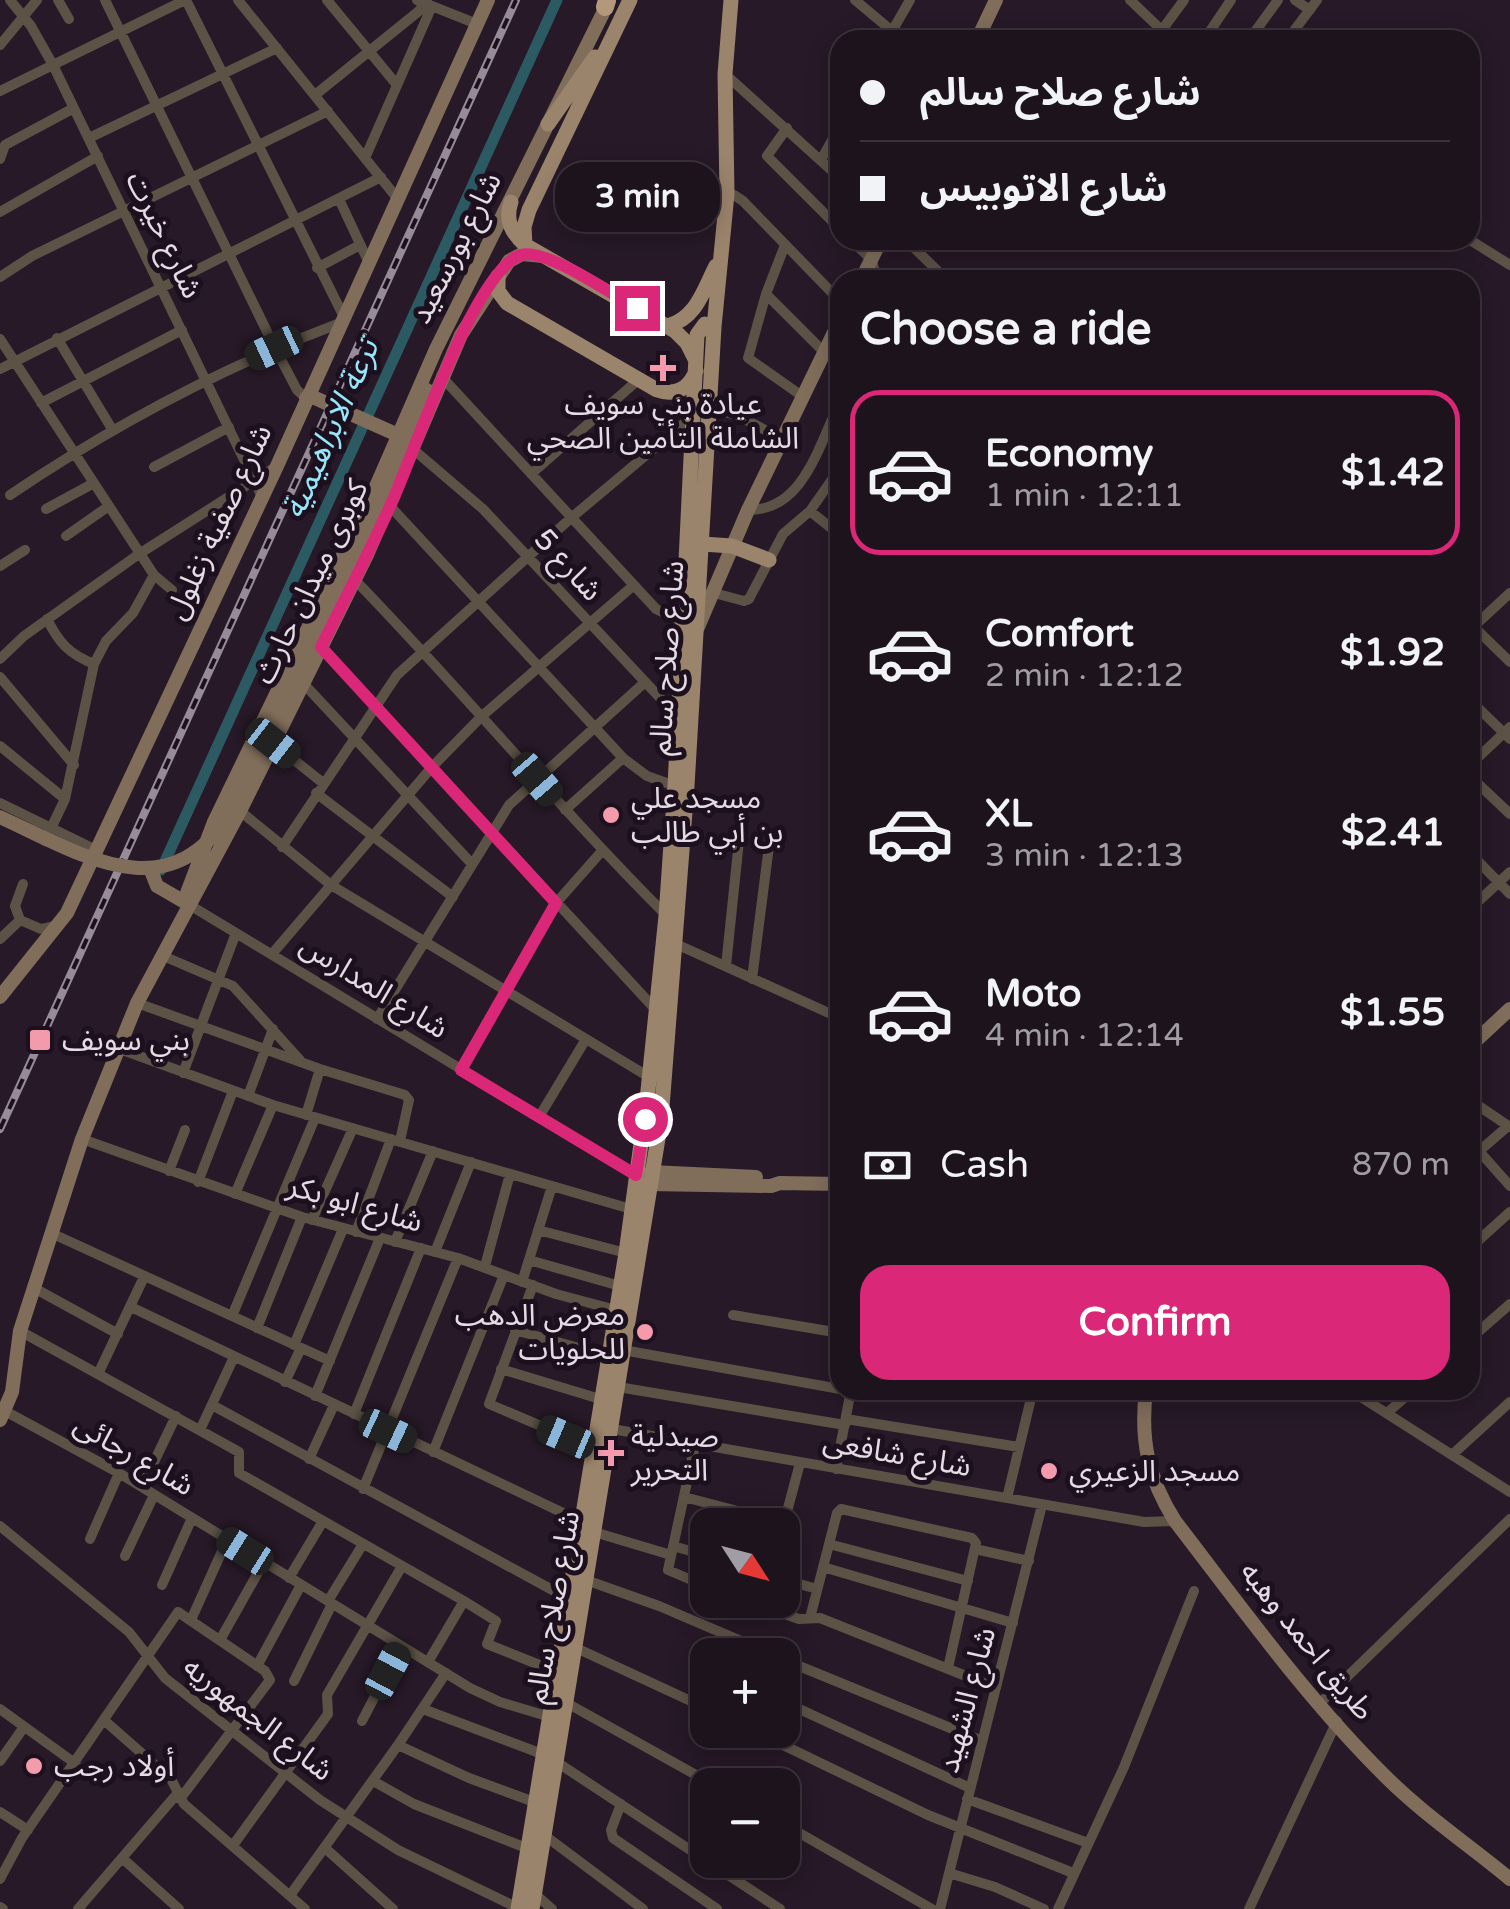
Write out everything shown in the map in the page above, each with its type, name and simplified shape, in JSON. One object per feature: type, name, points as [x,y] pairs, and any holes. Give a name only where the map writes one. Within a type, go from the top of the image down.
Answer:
[{"type":"main road","name":"شارع صفية زغلول","points":[[0,997],[60,923],[93,857],[277,466],[488,0]]},
{"type":"main road","points":[[525,245],[528,210],[630,0]]},
{"type":"main road","points":[[982,30],[996,0]]},
{"type":"main road","name":"شارع بورسعيد","points":[[3,1416],[12,1392],[20,1330],[82,1139],[117,1048],[161,955],[208,836],[436,349],[607,2]]},
{"type":"main road","name":"شارع صلاح سالم","points":[[526,1905],[529,1849],[537,1803],[565,1702],[586,1580],[593,1448],[600,1400],[615,1353],[645,1177],[660,1120],[676,944],[703,411],[727,194],[726,74],[735,3]]},
{"type":"main road","points":[[548,124],[611,39]]},
{"type":"main road","points":[[478,268],[484,261],[494,262],[498,291],[508,303],[638,380],[664,392],[677,392],[692,380],[697,368],[687,344],[668,326],[525,245],[509,222],[511,202]]},
{"type":"main road","points":[[866,270],[876,250]]},
{"type":"main road","name":"شارع بورسعيد","points":[[182,901],[240,812],[390,506],[441,376],[472,315],[509,262],[522,254],[544,256]]},
{"type":"main road","points":[[668,326],[694,310],[721,256]]},
{"type":"main road","name":"شارع صلاح سالم","points":[[526,1905],[544,1834],[550,1716],[569,1598],[612,1429],[618,1387],[616,1310],[630,1210],[645,1177],[679,718],[702,544],[703,411],[697,331],[705,324],[714,328]]},
{"type":"main road","points":[[691,626],[714,593],[748,510],[830,340]]},
{"type":"main road","name":"كوبرى ميدان حارث","points":[[0,819],[96,862],[120,868],[169,865],[209,840],[230,813],[359,551],[427,390],[436,349]]},
{"type":"main road","points":[[306,398],[315,398],[398,435]]},
{"type":"main road","points":[[702,544],[732,546],[769,560]]},
{"type":"main road","points":[[286,671],[290,680],[303,684]]},
{"type":"main road","points":[[150,868],[157,886],[182,901]]},
{"type":"main road","points":[[1480,1037],[1510,1009]]},
{"type":"main road","points":[[645,1177],[770,1186],[830,1184]]},
{"type":"main road","name":"طريق احمد وهبه","points":[[1145,1400],[1147,1460],[1161,1498],[1175,1521],[1279,1656],[1336,1722],[1398,1788],[1510,1879]]},
{"type":"street","name":"شارع خيرت","points":[[10,0],[53,65],[262,497]]},
{"type":"street","points":[[0,45],[37,0]]},
{"type":"street","points":[[58,0],[69,19]]},
{"type":"street","points":[[105,0],[274,348],[297,390],[306,398]]},
{"type":"street","points":[[0,90],[186,0],[342,320],[206,380],[112,430],[10,495]]},
{"type":"street","points":[[327,0],[397,86]]},
{"type":"street","points":[[854,0],[885,30]]},
{"type":"street","points":[[893,30],[910,0]]},
{"type":"street","points":[[1135,2],[1162,30],[1184,0]]},
{"type":"street","points":[[1211,30],[1231,0]]},
{"type":"street","points":[[1256,30],[1278,0]]},
{"type":"street","points":[[1294,30],[1313,5],[1295,0]]},
{"type":"street","points":[[242,2],[398,198]]},
{"type":"street","points":[[315,96],[425,2]]},
{"type":"street","points":[[425,2],[477,24]]},
{"type":"street","points":[[365,158],[397,86],[425,2]]},
{"type":"street","points":[[88,138],[277,48]]},
{"type":"street","points":[[726,74],[830,169]]},
{"type":"street","points":[[0,159],[4,145],[74,108]]},
{"type":"street","points":[[0,276],[32,256],[328,111]]},
{"type":"street","points":[[787,128],[766,156],[830,219]]},
{"type":"street","points":[[821,160],[830,144]]},
{"type":"street","points":[[0,212],[98,156]]},
{"type":"street","points":[[0,370],[380,178]]},
{"type":"street","points":[[727,194],[743,201],[830,292]]},
{"type":"street","points":[[339,198],[368,261]]},
{"type":"street","points":[[317,268],[360,245]]},
{"type":"street","points":[[785,245],[748,358],[802,396]]},
{"type":"street","points":[[1480,246],[1510,265]]},
{"type":"street","points":[[862,250],[874,270]]},
{"type":"street","points":[[915,250],[933,270]]},
{"type":"street","points":[[766,294],[830,355]]},
{"type":"street","points":[[42,403],[182,330]]},
{"type":"street","points":[[57,338],[112,430]]},
{"type":"street","points":[[0,339],[154,576],[172,590]]},
{"type":"street","points":[[441,376],[656,610],[691,626]]},
{"type":"street","points":[[531,474],[638,380]]},
{"type":"street","points":[[282,848],[397,675],[571,518],[703,411],[739,416],[782,439]]},
{"type":"street","points":[[748,510],[775,506],[792,495],[830,421]]},
{"type":"street","points":[[154,466],[228,427]]},
{"type":"street","name":"شارع 5","points":[[414,450],[472,498],[679,718]]},
{"type":"street","points":[[0,658],[46,619],[139,554],[277,466]]},
{"type":"street","points":[[46,508],[94,483]]},
{"type":"street","points":[[714,593],[748,600],[782,534],[810,510],[830,483]]},
{"type":"street","points":[[66,536],[109,506]]},
{"type":"street","points":[[390,506],[623,758],[648,776],[675,786]]},
{"type":"street","points":[[810,510],[830,526]]},
{"type":"street","points":[[1,563],[25,550]]},
{"type":"street","points":[[44,842],[65,799],[94,664],[106,642],[134,613],[154,576]]},
{"type":"street","points":[[354,579],[666,916]]},
{"type":"street","points":[[272,954],[432,766],[482,716],[634,585]]},
{"type":"street","points":[[1480,621],[1510,593]]},
{"type":"street","points":[[46,619],[58,643],[94,664]]},
{"type":"street","points":[[1480,635],[1510,662]]},
{"type":"street","points":[[321,647],[656,1010]]},
{"type":"street","points":[[0,677],[74,764]]},
{"type":"street","points":[[377,1018],[509,805],[644,683]]},
{"type":"street","points":[[303,684],[472,864]]},
{"type":"street","points":[[1480,709],[1508,733],[1480,757]]},
{"type":"street","points":[[273,743],[372,835],[453,896]]},
{"type":"street","points":[[0,746],[65,799]]},
{"type":"street","points":[[565,810],[623,758]]},
{"type":"street","points":[[1480,786],[1510,814]]},
{"type":"street","points":[[0,803],[93,857]]},
{"type":"street","points":[[240,812],[331,885],[650,1078]]},
{"type":"street","points":[[0,819],[44,842],[93,857]]},
{"type":"street","points":[[726,966],[740,831]]},
{"type":"street","points":[[752,979],[770,838]]},
{"type":"street","points":[[461,1070],[556,903],[602,851]]},
{"type":"street","points":[[1480,863],[1510,894]]},
{"type":"street","points":[[1480,900],[1510,872]]},
{"type":"street","points":[[23,884],[15,906],[20,920],[41,929],[60,923]]},
{"type":"street","name":"شارع المدارس","points":[[182,901],[645,1177]]},
{"type":"street","points":[[0,939],[20,920]]},
{"type":"street","points":[[183,1073],[236,934]]},
{"type":"street","points":[[676,944],[830,1014]]},
{"type":"street","points":[[161,955],[219,978],[238,991],[301,1062]]},
{"type":"street","points":[[137,1003],[407,1096],[396,1140],[356,1232]]},
{"type":"street","points":[[248,1096],[272,1029]]},
{"type":"street","points":[[539,1117],[586,1039]]},
{"type":"street","points":[[117,1048],[273,1105],[630,1210]]},
{"type":"street","points":[[232,1316],[310,1116],[320,1069]]},
{"type":"street","points":[[198,1182],[234,1091]]},
{"type":"street","points":[[235,1194],[273,1105]]},
{"type":"street","points":[[1480,1107],[1509,1127],[1480,1150]]},
{"type":"street","points":[[256,1328],[354,1128]]},
{"type":"street","points":[[169,1171],[186,1130]]},
{"type":"street","name":"شارع ابو بكر","points":[[82,1139],[274,1208],[485,1266],[527,1284],[616,1310]]},
{"type":"street","points":[[396,1242],[434,1151]]},
{"type":"street","points":[[1480,1160],[1510,1186]]},
{"type":"street","points":[[435,1252],[471,1162]]},
{"type":"street","points":[[485,1266],[510,1174]]},
{"type":"street","points":[[552,1186],[529,1260],[515,1330],[490,1406],[593,1448]]},
{"type":"street","points":[[1480,1239],[1510,1212]]},
{"type":"street","points":[[285,1382],[343,1229]]},
{"type":"street","points":[[538,1230],[626,1253]]},
{"type":"street","points":[[51,1234],[330,1361]]},
{"type":"street","points":[[315,1396],[380,1238]]},
{"type":"street","points":[[354,1414],[421,1248]]},
{"type":"street","points":[[363,1489],[458,1258]]},
{"type":"street","points":[[529,1260],[620,1286]]},
{"type":"street","points":[[433,1452],[504,1275]]},
{"type":"street","points":[[99,1372],[144,1277]]},
{"type":"street","points":[[34,1288],[118,1334]]},
{"type":"street","points":[[1480,1331],[1510,1304]]},
{"type":"street","points":[[131,1307],[588,1527],[690,1553]]},
{"type":"street","points":[[733,1315],[830,1331]]},
{"type":"street","points":[[20,1330],[239,1452],[239,1473],[496,1621],[486,1644],[557,1672]]},
{"type":"street","points":[[515,1330],[615,1353],[830,1387]]},
{"type":"street","points":[[200,1430],[234,1357]]},
{"type":"street","points":[[501,1369],[600,1400]]},
{"type":"street","points":[[618,1387],[1019,1447]]},
{"type":"street","points":[[836,1469],[846,1400]]},
{"type":"street","points":[[1007,1498],[1031,1400]]},
{"type":"street","points":[[1366,1400],[1510,1492]]},
{"type":"street","points":[[1387,1413],[1402,1400]]},
{"type":"street","points":[[1453,1454],[1510,1402]]},
{"type":"street","points":[[212,1405],[569,1598]]},
{"type":"street","points":[[310,1459],[334,1405]]},
{"type":"street","name":"شارع رجائى","points":[[3,1416],[119,1473],[490,1698],[550,1716]]},
{"type":"street","points":[[142,1487],[176,1416]]},
{"type":"street","name":"شارع شافعى","points":[[612,1429],[1144,1522],[1175,1521]]},
{"type":"street","points":[[690,1579],[668,1570],[695,1445]]},
{"type":"street","points":[[684,1497],[784,1522],[800,1463]]},
{"type":"street","points":[[90,1539],[119,1473]]},
{"type":"street","points":[[125,1556],[154,1495]]},
{"type":"street","name":"شارع الشهيد","points":[[940,1909],[1042,1504]]},
{"type":"street","points":[[810,1618],[837,1513],[844,1509],[972,1538],[976,1543],[948,1668]]},
{"type":"street","points":[[162,1585],[192,1518]]},
{"type":"street","points":[[1320,1703],[1510,1519]]},
{"type":"street","points":[[289,1578],[323,1521]]},
{"type":"street","name":"شارع الجمهوريه","points":[[0,1526],[129,1632],[166,1678],[347,1819],[428,1866],[526,1905],[552,1909]]},
{"type":"street","points":[[190,1620],[227,1540]]},
{"type":"street","points":[[294,1681],[362,1544]]},
{"type":"street","points":[[829,1544],[968,1582]]},
{"type":"street","points":[[975,1548],[1029,1561]]},
{"type":"street","points":[[220,1640],[264,1562]]},
{"type":"street","points":[[234,1844],[328,1714],[326,1695],[402,1566]]},
{"type":"street","points":[[823,1567],[1012,1623]]},
{"type":"street","points":[[586,1580],[734,1638]]},
{"type":"street","points":[[800,1584],[817,1589]]},
{"type":"street","points":[[257,1666],[300,1585]]},
{"type":"street","points":[[1058,1909],[1124,1767],[1194,1590]]},
{"type":"street","points":[[428,1662],[464,1601]]},
{"type":"street","points":[[0,1878],[28,1830],[178,1612],[257,1666],[268,1675],[269,1684],[178,1796],[78,1909]]},
{"type":"street","points":[[794,1618],[820,1618],[996,1688]]},
{"type":"street","points":[[362,1722],[401,1646]]},
{"type":"street","points":[[574,1647],[690,1701]]},
{"type":"street","points":[[800,1666],[982,1741]]},
{"type":"street","points":[[291,1894],[374,1781],[446,1673]]},
{"type":"street","points":[[565,1702],[690,1772]]},
{"type":"street","points":[[0,1709],[76,1764]]},
{"type":"street","points":[[422,1709],[550,1758],[780,1909]]},
{"type":"street","points":[[800,1710],[968,1794],[1088,1843]]},
{"type":"street","points":[[105,1721],[170,1779],[178,1796],[305,1909]]},
{"type":"street","points":[[1249,1909],[1336,1722]]},
{"type":"street","points":[[0,1761],[24,1727]]},
{"type":"street","points":[[398,1745],[469,1778],[537,1803]]},
{"type":"street","points":[[790,1748],[960,1828],[1073,1873]]},
{"type":"street","points":[[374,1781],[414,1804],[529,1849]]},
{"type":"street","points":[[621,1804],[610,1833],[613,1838],[717,1909]]},
{"type":"street","points":[[0,1812],[28,1830]]},
{"type":"street","points":[[800,1833],[932,1909]]},
{"type":"street","points":[[544,1834],[643,1909]]},
{"type":"street","points":[[325,1848],[394,1909]]},
{"type":"street","points":[[122,1858],[179,1909]]},
{"type":"street","points":[[949,1873],[996,1887],[1044,1909]]},
{"type":"waterway","name":"ترعة الابراهيمية","points":[[161,870],[557,0]]},
{"type":"railway","points":[[0,1129],[516,0]]},
{"type":"place","name":"عيادة بني سويف الشاملة التأمين الصحي","points":[[663,368]]},
{"type":"place","name":"مسجد علي بن أبي طالب","points":[[611,815]]},
{"type":"place","name":"بني سويف","points":[[40,1040]]},
{"type":"place","name":"معرض الدهب للحلويات","points":[[645,1332]]},
{"type":"place","name":"صيدلية التحرير","points":[[611,1453]]},
{"type":"place","name":"مسجد الزعيري","points":[[1049,1471]]},
{"type":"place","name":"أولاد رجب","points":[[34,1766]]},
{"type":"route","points":[[637,308],[544,256],[522,254],[504,267],[472,315],[441,376],[398,487],[321,647],[556,903],[461,1070],[636,1175],[645,1119]]}]
